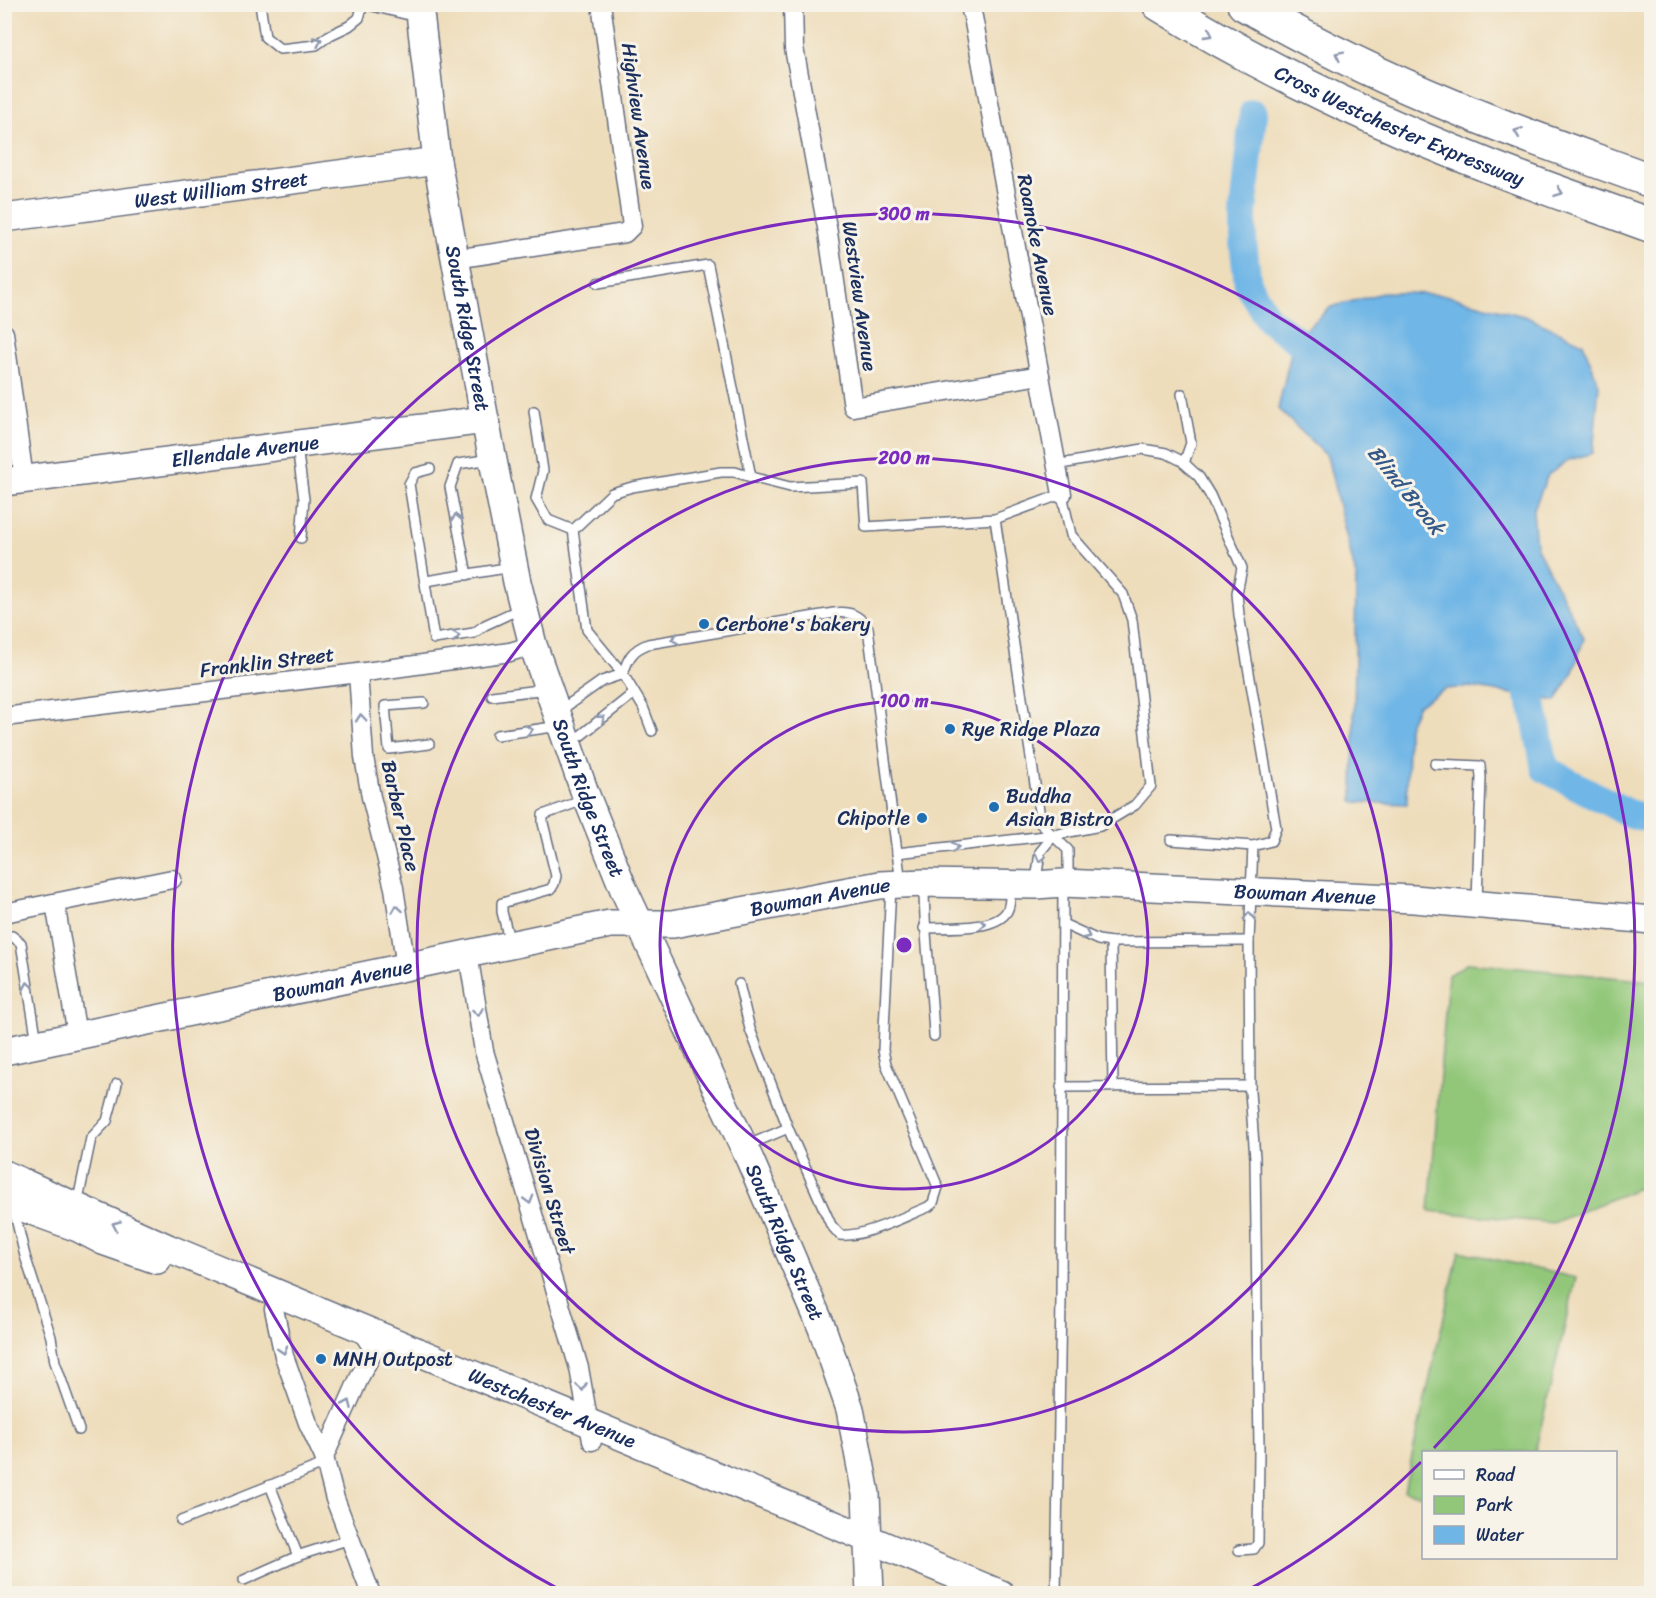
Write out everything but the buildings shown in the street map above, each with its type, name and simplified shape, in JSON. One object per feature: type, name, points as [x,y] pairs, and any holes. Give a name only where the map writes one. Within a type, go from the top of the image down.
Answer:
[{"type":"highway","name":"Cross Westchester Expressway","points":[[1159,4],[1245,55],[1369,116],[1481,163],[1652,226]]},
{"type":"highway","name":"Cross Westchester Expressway","points":[[1244,4],[1327,49],[1432,98],[1526,136],[1652,181]]},
{"type":"street","name":"Highview Avenue","points":[[455,259],[625,233],[632,226],[601,4]]},
{"type":"street","name":"Westview Avenue","points":[[793,4],[794,48],[828,233],[853,407],[1040,375]]},
{"type":"street","name":"Roanoke Avenue","points":[[969,4],[1062,494]]},
{"type":"street","name":"South Ridge Street","points":[[419,11],[437,161],[485,420],[514,566],[533,645],[587,799],[624,890],[744,1147],[822,1328],[850,1409],[866,1494],[870,1593]]},
{"type":"street","name":"West William Street","points":[[4,218],[437,161]]},
{"type":"street","points":[[4,333],[14,481]]},
{"type":"street","name":"Ellendale Avenue","points":[[14,481],[485,420]]},
{"type":"street","name":"Franklin Street","points":[[4,717],[358,673],[510,652],[533,645]]},
{"type":"street","name":"Barber Place","points":[[358,673],[364,757],[371,797],[394,888],[406,967]]},
{"type":"street","points":[[4,913],[172,879]]},
{"type":"street","name":"Bowman Avenue","points":[[4,1051],[610,924],[673,924],[843,890],[905,883],[1023,885],[1066,883],[1414,899],[1652,920]]},
{"type":"street","points":[[55,903],[77,1035]]},
{"type":"street","name":"Division Street","points":[[468,954],[484,1051],[579,1368],[590,1431]]},
{"type":"street","name":"Westchester Avenue","points":[[4,1174],[159,1244],[374,1350],[590,1431]]},
{"type":"street","name":"Westchester Avenue","points":[[9,1203],[160,1261],[359,1327],[590,1431],[868,1548],[959,1593]]},
{"type":"street","points":[[276,1301],[284,1356],[308,1423],[325,1460],[335,1499],[371,1593]]},
{"type":"street","points":[[325,1460],[374,1350],[359,1327]]},
{"type":"street","name":"Westchester Avenue","points":[[868,1548],[1001,1593]]},
{"type":"lane","points":[[260,4],[265,37],[280,49],[316,45],[359,18],[364,4],[419,11]]},
{"type":"lane","points":[[598,283],[708,265],[751,477]]},
{"type":"lane","points":[[1182,394],[1191,443],[1184,463]]},
{"type":"lane","points":[[534,411],[543,471],[536,500],[548,520],[573,530]]},
{"type":"lane","points":[[296,444],[304,499],[301,538]]},
{"type":"lane","points":[[1056,465],[1143,449],[1167,453],[1184,463],[1198,477],[1210,495],[1242,568],[1237,593],[1239,615],[1276,828],[1270,841],[1253,846],[1171,840]]},
{"type":"lane","points":[[447,466],[493,459]]},
{"type":"lane","points":[[458,464],[450,487],[467,575]]},
{"type":"lane","points":[[430,469],[415,473],[410,484],[434,639],[474,633],[485,625],[524,607]]},
{"type":"lane","points":[[573,530],[612,493],[632,487],[721,472],[735,472],[789,487],[863,483],[866,527],[995,519],[1062,494],[1071,535],[1123,594],[1132,620],[1150,786],[1135,805],[1103,825],[1054,835],[897,853]]},
{"type":"lane","points":[[995,519],[1041,824],[1068,850],[1063,924],[1061,1300],[1056,1593]]},
{"type":"lane","points":[[573,530],[587,630],[623,674],[643,706],[652,732]]},
{"type":"lane","points":[[426,581],[514,566]]},
{"type":"lane","points":[[623,674],[629,657],[636,648],[648,644],[848,612],[861,618],[868,628],[897,853],[905,883],[924,928],[934,1036]]},
{"type":"lane","points":[[559,719],[602,681],[623,674]]},
{"type":"lane","points":[[497,735],[559,719],[634,693]]},
{"type":"lane","points":[[492,696],[559,719]]},
{"type":"lane","points":[[424,704],[385,706],[388,749],[429,744]]},
{"type":"lane","points":[[1435,764],[1480,766],[1476,905]]},
{"type":"lane","points":[[510,945],[502,903],[551,889],[555,884],[556,876],[543,815],[587,799]]},
{"type":"lane","points":[[924,928],[993,923],[1002,917],[1023,885],[1040,852],[1054,835]]},
{"type":"lane","points":[[1239,1550],[1254,1549],[1258,1543],[1255,1158],[1250,1086],[1249,941],[1253,846]]},
{"type":"lane","points":[[739,984],[750,1029],[788,1128],[831,1225],[840,1236],[850,1237],[863,1233],[928,1207],[933,1203],[938,1187],[886,1064],[883,1050],[905,883]]},
{"type":"lane","points":[[1063,924],[1098,940],[1111,942],[1249,941]]},
{"type":"lane","points":[[4,937],[12,936],[21,943],[38,1044]]},
{"type":"lane","points":[[1111,942],[1113,1087]]},
{"type":"lane","points":[[77,1207],[91,1138],[107,1120],[117,1084]]},
{"type":"lane","points":[[1061,1087],[1250,1086]]},
{"type":"lane","points":[[744,1147],[788,1128]]},
{"type":"lane","points":[[9,1203],[51,1337],[55,1362],[79,1430]]},
{"type":"lane","points":[[181,1521],[325,1460]]},
{"type":"lane","points":[[270,1485],[298,1556]]},
{"type":"lane","points":[[244,1580],[298,1556],[350,1539]]},
{"type":"green space","points":[[1468,963],[1651,981],[1652,1175],[1646,1185],[1553,1223],[1429,1211],[1448,975]]},
{"type":"green space","points":[[1459,1251],[1576,1278],[1535,1451],[1422,1451],[1422,1496],[1404,1491]]},
{"type":"water","points":[[1386,292],[1445,295],[1527,317],[1583,343],[1599,385],[1593,453],[1569,460],[1548,475],[1533,511],[1536,546],[1584,638],[1573,672],[1556,701],[1470,687],[1445,689],[1418,705],[1408,727],[1407,804],[1353,802],[1356,576],[1327,456],[1278,409],[1294,340],[1331,307]]},
{"type":"waterway","name":"Blind Brook","points":[[1253,113],[1243,213],[1243,242],[1248,285],[1268,319],[1308,349],[1319,367]]},
{"type":"waterway","name":"Blind Brook","points":[[1516,660],[1534,710],[1545,769],[1628,813],[1652,820]]},
{"type":"place","name":"Cerbone's bakery","points":[[704,624]]},
{"type":"place","name":"Rye Ridge Plaza","points":[[950,729]]},
{"type":"place","name":"Buddha Asian Bistro","points":[[994,807]]},
{"type":"place","name":"Chipotle","points":[[922,818]]},
{"type":"place","name":"MNH Outpost","points":[[321,1359]]}]
